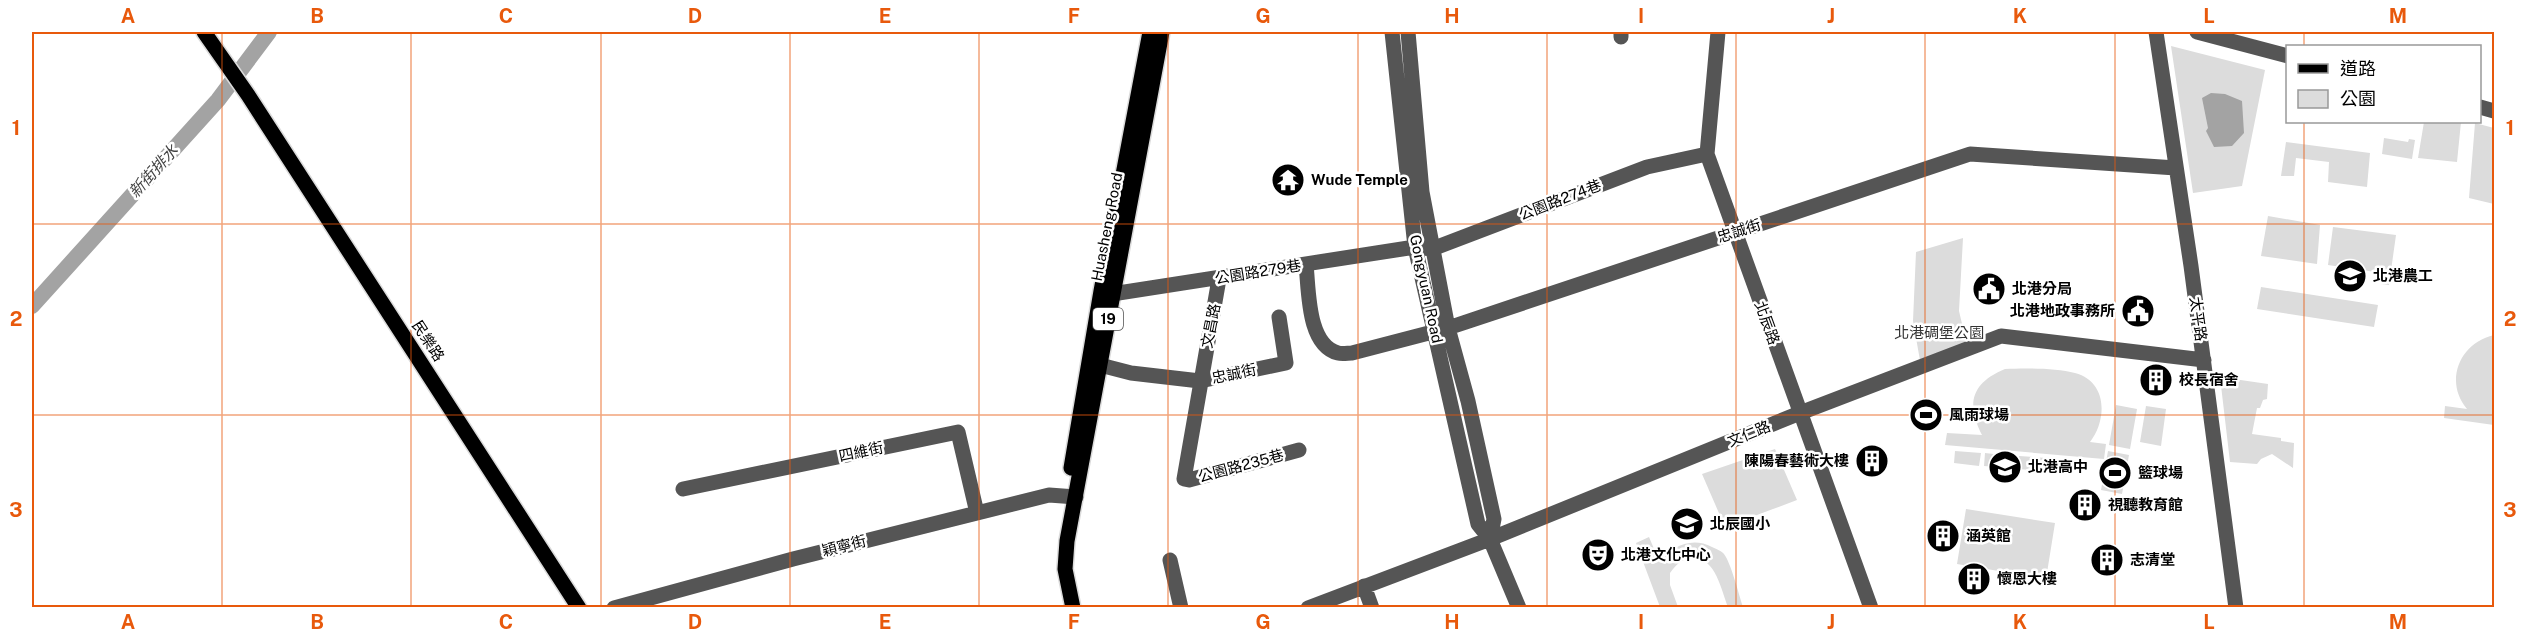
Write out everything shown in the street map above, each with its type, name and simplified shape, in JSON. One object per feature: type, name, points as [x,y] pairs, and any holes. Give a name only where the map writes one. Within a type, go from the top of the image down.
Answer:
[{"type":"main road","name":"民樂路","points":[[204,32],[247,93],[579,608]]},
{"type":"main road","name":"Huasheng Road","points":[[1073,608],[1065,569],[1071,496],[1150,32]]},
{"type":"main road","name":"Huasheng Road","points":[[1063,608],[1055,567],[1057,541],[1071,496],[1100,365],[1106,292],[1162,32]]},
{"type":"street","name":"Gongyuan Road","points":[[1392,32],[1415,247],[1441,330],[1468,401],[1494,519],[1490,539],[1519,608]]},
{"type":"street","name":"Gongyuan Road","points":[[1408,32],[1422,192],[1432,249],[1441,330]]},
{"type":"street","name":"北辰路","points":[[1718,32],[1707,154],[1871,608]]},
{"type":"street","name":"太平路","points":[[2156,32],[2204,360],[2236,608]]},
{"type":"street","points":[[2197,32],[2286,55]]},
{"type":"street","name":"公園路274巷","points":[[1415,247],[1432,249],[1647,167],[1707,154]]},
{"type":"street","name":"忠誠街","points":[[1306,265],[1315,333],[1324,345],[1338,352],[1352,352],[1441,330],[1970,154],[2176,168]]},
{"type":"street","name":"公園路279巷","points":[[1106,292],[1220,279],[1415,247]]},
{"type":"street","name":"文昌路","points":[[1184,479],[1220,279]]},
{"type":"street","name":"忠誠街","points":[[1100,365],[1131,374],[1200,381],[1286,363],[1279,317]]},
{"type":"street","name":"文仁路","points":[[1308,608],[1490,539],[1800,413],[2001,336],[2204,360]]},
{"type":"street","name":"四維街","points":[[683,489],[958,432],[977,513]]},
{"type":"street","name":"公園路235巷","points":[[1184,479],[1189,480],[1299,450]]},
{"type":"street","name":"穎寧街","points":[[614,608],[793,559],[1049,495],[1071,496]]},
{"type":"street","points":[[1170,560],[1181,608]]},
{"type":"street","points":[[1364,586],[1372,608]]},
{"type":"green space","points":[[2171,46],[2265,70],[2242,186],[2193,193]]},
{"type":"green space","points":[[2424,123],[2461,123],[2457,162],[2418,158]]},
{"type":"green space","points":[[2475,123],[2494,128],[2494,204],[2469,198]]},
{"type":"green space","points":[[2384,138],[2408,142],[2409,139],[2415,140],[2412,159],[2382,154]]},
{"type":"green space","points":[[2286,142],[2370,153],[2367,187],[2328,182],[2329,162],[2296,158],[2294,176],[2281,176]]},
{"type":"green space","points":[[2268,216],[2320,225],[2317,264],[2261,256]]},
{"type":"green space","points":[[2333,227],[2396,235],[2389,285],[2381,284],[2382,273],[2328,265]]},
{"type":"green space","name":"北港碉堡公園","points":[[1963,238],[1959,311],[1968,349],[1921,366],[1913,321],[1916,252]]},
{"type":"green space","points":[[2261,287],[2378,305],[2374,327],[2257,309]]},
{"type":"green space","points":[[2494,335],[2494,425],[2444,418],[2445,406],[2467,409],[2460,398],[2456,376],[2464,355],[2482,339]]},
{"type":"green space","points":[[2005,369],[2067,371],[2086,378],[2094,384],[2099,393],[2101,413],[2096,433],[2090,442],[2106,444],[2104,459],[1945,445],[1947,433],[1982,435],[1974,414],[1975,396],[1985,381]]},
{"type":"green space","points":[[2220,377],[2268,384],[2267,399],[2263,400],[2260,408],[2257,408],[2252,434],[2281,438],[2281,441],[2294,443],[2293,468],[2272,454],[2261,459],[2257,464],[2230,462]]},
{"type":"green space","name":"籃球場","points":[[2116,405],[2137,409],[2130,449],[2109,445]]},
{"type":"green space","name":"籃球場","points":[[2146,406],[2166,409],[2161,446],[2140,442]]},
{"type":"green space","points":[[1775,449],[1797,500],[1725,527],[1702,474]]},
{"type":"green space","points":[[1955,451],[1981,453],[1979,466],[1954,463]]},
{"type":"green space","name":"籃球場","points":[[2108,451],[2129,455],[2122,494],[2101,490]]},
{"type":"green space","points":[[1985,453],[2011,456],[2010,468],[1984,466]]},
{"type":"green space","points":[[2019,456],[2046,458],[2045,471],[2018,469]]},
{"type":"green space","points":[[1966,509],[2055,523],[2046,579],[1957,564]]},
{"type":"green space","points":[[1649,537],[1660,563],[1670,552],[1683,544],[1697,542],[1722,552],[1727,558],[1743,607],[1728,607],[1712,569],[1700,559],[1688,558],[1670,573],[1670,585],[1678,607],[1660,607],[1636,543]]},
{"type":"shaded area","points":[[2211,93],[2225,94],[2242,101],[2244,133],[2232,146],[2214,147],[2206,131],[2208,128],[2202,98]]},
{"type":"waterway","name":"新街排水","points":[[32,306],[218,100],[269,32]]},
{"type":"place","name":"Wude Temple","points":[[1288,180]]},
{"type":"place","name":"北港農工","points":[[2350,276]]},
{"type":"place","name":"北港分局","points":[[1989,289]]},
{"type":"place","name":"北港地政事務所","points":[[2138,311]]},
{"type":"place","name":"校長宿舍","points":[[2156,380]]},
{"type":"place","name":"風雨球場","points":[[1926,415]]},
{"type":"place","name":"陳陽春藝術大樓","points":[[1872,461]]},
{"type":"place","name":"北港高中","points":[[2005,467]]},
{"type":"place","name":"籃球場","points":[[2115,473]]},
{"type":"place","name":"視聽教育館","points":[[2085,505]]},
{"type":"place","name":"北辰國小","points":[[1687,524]]},
{"type":"place","name":"涵英館","points":[[1943,536]]},
{"type":"place","name":"北港文化中心","points":[[1598,555]]},
{"type":"place","name":"志清堂","points":[[2107,560]]},
{"type":"place","name":"懷恩大樓","points":[[1974,579]]}]
